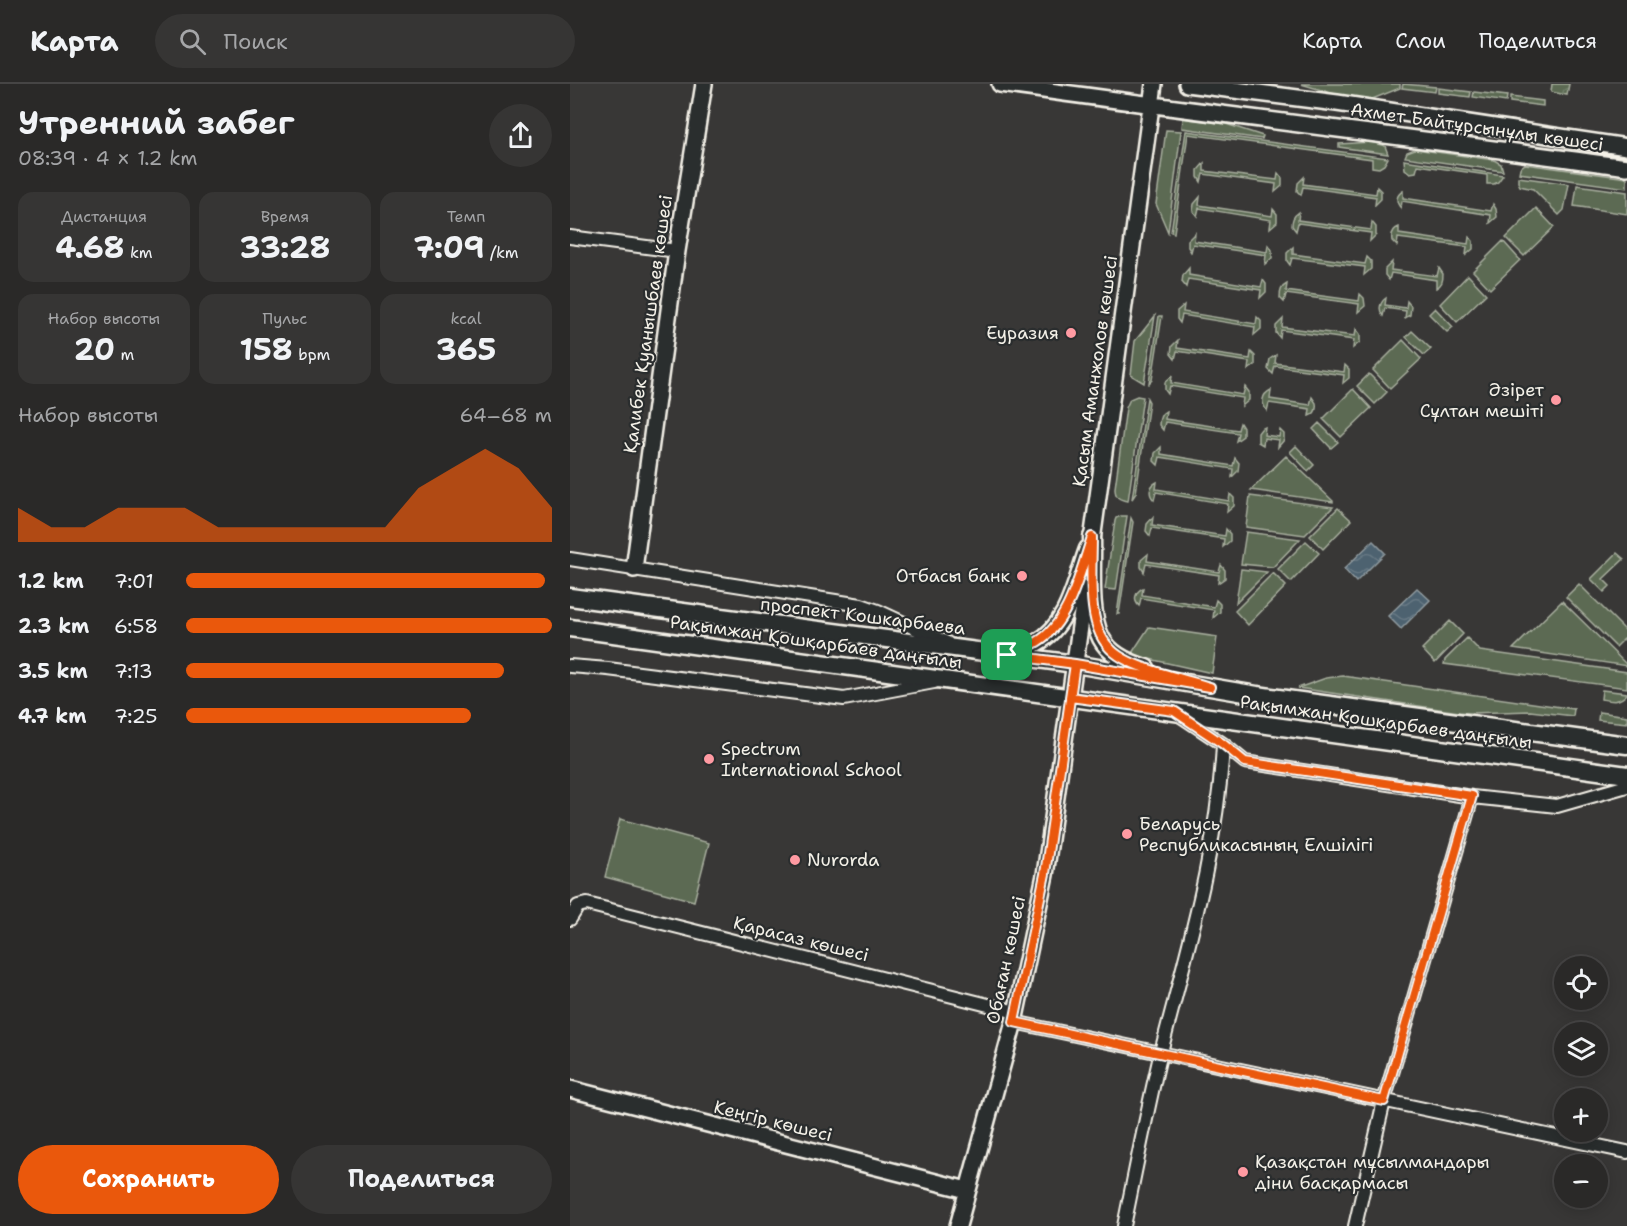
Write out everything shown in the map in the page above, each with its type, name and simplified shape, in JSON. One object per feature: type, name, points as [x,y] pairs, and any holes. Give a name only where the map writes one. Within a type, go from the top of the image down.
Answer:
[{"type":"main road","points":[[1007,655],[1036,643],[1060,621],[1067,608],[1092,537]]},
{"type":"main road","points":[[1092,537],[1093,608],[1101,638],[1110,650],[1122,660],[1137,666],[1210,687]]},
{"type":"main road","name":"проспект Кошкарбаева","points":[[570,597],[1075,664],[1257,695]]},
{"type":"main road","name":"Рақымжан Қошқарбаев даңғылы","points":[[570,627],[1627,775]]},
{"type":"main road","name":"Рақымжан Қошқарбаев даңғылы","points":[[1257,695],[1627,745]]},
{"type":"street","name":"Қалибек Қуанышбаев көшесі","points":[[634,569],[677,251],[704,84]]},
{"type":"street","name":"Ахмет Байтұрсынұлы көшесі","points":[[1000,84],[1627,167]]},
{"type":"street","name":"Қасым Аманжолов көшесі","points":[[1075,664],[1154,84]]},
{"type":"street","name":"Ахмет Байтұрсынұлы көшесі","points":[[1187,84],[1337,103],[1627,147]]},
{"type":"street","points":[[1268,84],[1337,103]]},
{"type":"street","points":[[570,237],[677,251]]},
{"type":"street","points":[[570,559],[861,605],[958,648]]},
{"type":"street","name":"Обаған көшесі","points":[[958,1226],[1015,1017],[1045,874],[1075,664]]},
{"type":"street","points":[[570,666],[844,699],[948,680]]},
{"type":"street","points":[[1174,711],[1245,762],[1472,796],[1557,806],[1627,786]]},
{"type":"street","points":[[1124,1226],[1147,1110],[1206,876],[1221,776],[1223,744]]},
{"type":"street","points":[[1355,1226],[1384,1101],[1472,796]]},
{"type":"street","name":"Қарасаз көшесі","points":[[570,919],[578,906],[587,904],[1015,1017],[1161,1053],[1627,1152]]},
{"type":"street","name":"Кеңгір көшесі","points":[[570,1089],[967,1190]]},
{"type":"green space","points":[[1301,84],[1400,84],[1400,88],[1370,100],[1345,97]]},
{"type":"green space","points":[[1403,84],[1436,87],[1435,92],[1402,88]]},
{"type":"green space","points":[[1552,84],[1569,84],[1567,95],[1551,92]]},
{"type":"green space","points":[[1438,88],[1471,92],[1470,97],[1438,93]]},
{"type":"green space","points":[[1474,92],[1507,96],[1506,102],[1473,97]]},
{"type":"green space","points":[[1510,97],[1543,101],[1543,106],[1510,102]]},
{"type":"green space","points":[[1183,118],[1226,124],[1263,136],[1262,139],[1182,128]]},
{"type":"green space","points":[[1166,130],[1181,131],[1168,232],[1156,204]]},
{"type":"green space","points":[[1186,131],[1388,158],[1379,168],[1372,167],[1372,159],[1188,134],[1174,233],[1171,232]]},
{"type":"green space","points":[[1371,142],[1385,146],[1388,154],[1339,147],[1339,144]]},
{"type":"green space","points":[[1415,149],[1494,160],[1501,164],[1503,171],[1405,157],[1407,152]]},
{"type":"green space","points":[[1404,160],[1503,175],[1498,182],[1487,184],[1487,175],[1418,165],[1416,172],[1410,173],[1405,169]]},
{"type":"green space","points":[[1204,163],[1204,171],[1277,180],[1278,173],[1282,178],[1282,186],[1275,192],[1276,184],[1203,174],[1201,182],[1198,170]]},
{"type":"green space","points":[[1525,164],[1627,178],[1627,188],[1519,173],[1520,168]]},
{"type":"green space","points":[[1304,177],[1303,184],[1376,194],[1377,187],[1381,191],[1381,199],[1375,205],[1376,197],[1303,187],[1301,195],[1297,191],[1298,183]]},
{"type":"green space","points":[[1518,177],[1569,184],[1564,210],[1559,215],[1533,189],[1520,186]]},
{"type":"green space","points":[[1577,185],[1627,192],[1627,214],[1574,206]]},
{"type":"green space","points":[[1403,191],[1403,198],[1491,211],[1493,204],[1497,217],[1490,223],[1491,215],[1402,201],[1401,208],[1397,199]]},
{"type":"green space","points":[[1200,197],[1199,205],[1272,216],[1273,209],[1277,214],[1277,222],[1270,228],[1271,220],[1199,208],[1197,216],[1193,211],[1194,204]]},
{"type":"green space","points":[[1536,208],[1554,227],[1524,256],[1506,238]]},
{"type":"green space","points":[[1299,212],[1298,220],[1371,230],[1372,222],[1376,227],[1376,235],[1370,241],[1371,233],[1298,223],[1296,231],[1292,222]]},
{"type":"green space","points":[[1399,227],[1399,234],[1468,244],[1469,237],[1473,241],[1473,249],[1466,255],[1467,247],[1398,238],[1397,246],[1392,241],[1392,236],[1394,230]]},
{"type":"green space","points":[[1195,233],[1194,241],[1267,252],[1268,245],[1272,250],[1272,258],[1265,264],[1266,255],[1193,244],[1191,252],[1188,240]]},
{"type":"green space","points":[[1503,241],[1520,260],[1490,289],[1473,271]]},
{"type":"green space","points":[[1293,247],[1293,254],[1365,264],[1367,257],[1371,261],[1371,269],[1364,275],[1365,267],[1292,258],[1290,265],[1287,261],[1287,253]]},
{"type":"green space","points":[[1392,262],[1391,270],[1437,276],[1439,268],[1443,274],[1442,282],[1436,288],[1436,280],[1391,273],[1389,280],[1385,275],[1385,269]]},
{"type":"green space","points":[[1189,268],[1189,275],[1261,287],[1263,280],[1266,284],[1266,292],[1260,298],[1261,290],[1188,279],[1186,287],[1182,282],[1183,275]]},
{"type":"green space","points":[[1468,275],[1486,294],[1457,322],[1440,304]]},
{"type":"green space","points":[[1287,284],[1286,291],[1359,301],[1360,294],[1364,298],[1365,306],[1358,312],[1359,304],[1286,294],[1284,302],[1280,298],[1280,293]]},
{"type":"green space","points":[[1386,298],[1385,305],[1406,308],[1407,301],[1411,306],[1410,315],[1405,318],[1406,311],[1385,308],[1383,316],[1380,306]]},
{"type":"green space","points":[[1184,305],[1183,312],[1256,324],[1257,317],[1261,321],[1261,329],[1254,335],[1255,327],[1182,315],[1180,323],[1177,319],[1177,311]]},
{"type":"green space","points":[[1435,308],[1453,327],[1447,332],[1429,314]]},
{"type":"green space","points":[[1155,316],[1144,383],[1131,375],[1135,341]]},
{"type":"green space","points":[[1159,316],[1162,316],[1152,380],[1149,383]]},
{"type":"green space","points":[[1283,319],[1282,327],[1355,336],[1356,329],[1360,334],[1360,342],[1353,348],[1354,340],[1281,330],[1280,338],[1276,333],[1276,326]]},
{"type":"green space","points":[[1412,331],[1431,349],[1424,355],[1406,337]]},
{"type":"green space","points":[[1178,340],[1177,348],[1250,359],[1251,352],[1255,356],[1255,365],[1248,370],[1249,362],[1177,351],[1175,359],[1171,354],[1172,346]]},
{"type":"green space","points":[[1403,340],[1421,359],[1390,388],[1373,370]]},
{"type":"green space","points":[[1276,355],[1275,363],[1344,372],[1345,365],[1349,369],[1349,378],[1343,383],[1344,375],[1275,366],[1273,374],[1268,369],[1270,359]]},
{"type":"green space","points":[[1369,374],[1387,392],[1375,404],[1357,386]]},
{"type":"green space","points":[[1172,376],[1171,383],[1243,395],[1245,387],[1249,392],[1249,400],[1242,406],[1243,398],[1170,386],[1168,394],[1165,390],[1165,382]]},
{"type":"green space","points":[[1353,389],[1371,408],[1341,437],[1323,419]]},
{"type":"green space","points":[[1271,390],[1270,399],[1310,405],[1312,397],[1316,403],[1315,411],[1309,416],[1310,409],[1269,403],[1267,411],[1263,399],[1265,394]]},
{"type":"green space","points":[[1137,396],[1143,397],[1128,501],[1118,498],[1115,488],[1126,408],[1130,399]]},
{"type":"green space","points":[[1147,398],[1149,402],[1136,493],[1132,499]]},
{"type":"green space","points":[[1166,411],[1165,419],[1238,430],[1240,423],[1243,436],[1236,441],[1238,433],[1165,422],[1163,430],[1159,421],[1161,415]]},
{"type":"green space","points":[[1319,423],[1338,442],[1331,448],[1313,429]]},
{"type":"green space","points":[[1265,427],[1264,435],[1279,437],[1280,430],[1284,434],[1284,440],[1278,447],[1279,440],[1264,438],[1263,445],[1258,442],[1258,433]]},
{"type":"green space","points":[[1296,446],[1314,465],[1308,471],[1290,452]]},
{"type":"green space","points":[[1161,447],[1161,454],[1233,466],[1235,458],[1239,463],[1238,471],[1232,477],[1233,469],[1160,457],[1158,465],[1154,461],[1155,453]]},
{"type":"green space","points":[[1286,456],[1333,501],[1333,502],[1251,490]]},
{"type":"green space","points":[[1157,482],[1156,489],[1229,501],[1230,494],[1234,498],[1234,506],[1227,512],[1228,504],[1156,492],[1154,500],[1150,490]]},
{"type":"green space","points":[[1250,496],[1333,507],[1305,535],[1246,527]]},
{"type":"green space","points":[[1338,508],[1351,520],[1323,549],[1310,536]]},
{"type":"green space","points":[[1121,516],[1127,516],[1116,590],[1105,589],[1115,521]]},
{"type":"green space","points":[[1153,517],[1152,525],[1225,536],[1226,529],[1230,534],[1230,541],[1223,547],[1224,539],[1152,528],[1150,536],[1146,531],[1147,524]]},
{"type":"green space","points":[[1131,518],[1133,522],[1119,614],[1117,614]]},
{"type":"green space","points":[[1246,532],[1300,539],[1273,567],[1241,564]]},
{"type":"green space","points":[[1306,541],[1319,553],[1291,582],[1278,569]]},
{"type":"green space","points":[[1617,553],[1624,559],[1603,579],[1610,586],[1604,592],[1591,579]]},
{"type":"green space","points":[[1148,554],[1147,561],[1219,572],[1221,565],[1225,570],[1225,578],[1218,583],[1219,575],[1146,564],[1144,572],[1141,560]]},
{"type":"green space","points":[[1241,569],[1267,572],[1236,603]]},
{"type":"green space","points":[[1273,573],[1286,586],[1248,625],[1235,611]]},
{"type":"green space","points":[[1579,584],[1627,632],[1627,636],[1616,647],[1566,597]]},
{"type":"green space","points":[[1143,588],[1142,595],[1214,607],[1216,600],[1220,604],[1220,612],[1213,618],[1214,610],[1141,598],[1139,606],[1136,596]]},
{"type":"green space","points":[[1562,601],[1627,665],[1627,666],[1513,649]]},
{"type":"green space","points":[[1450,621],[1463,634],[1435,663],[1422,649]]},
{"type":"green space","points":[[1149,627],[1217,637],[1212,673],[1132,653]]},
{"type":"green space","points":[[1467,638],[1480,651],[1627,672],[1627,688],[1444,664],[1445,660]]},
{"type":"green space","points":[[1343,676],[1574,709],[1573,716],[1530,711],[1459,712],[1298,688],[1326,678]]},
{"type":"green space","points":[[1602,690],[1627,694],[1615,701],[1601,699]]},
{"type":"green space","points":[[1599,712],[1627,716],[1627,723],[1598,720]]},
{"type":"green space","points":[[620,819],[709,843],[694,901],[605,877]]},
{"type":"water","points":[[1373,541],[1385,553],[1356,582],[1344,569]]},
{"type":"water","points":[[1417,588],[1430,600],[1401,629],[1388,616]]},
{"type":"place","name":"Еуразия","points":[[1071,333]]},
{"type":"place","name":"Әзірет Сұлтан мешіті","points":[[1556,400]]},
{"type":"place","name":"Отбасы банк","points":[[1022,576]]},
{"type":"place","name":"Spectrum International School","points":[[709,759]]},
{"type":"place","name":"Беларусь Республикасының Елшілігі","points":[[1127,834]]},
{"type":"place","name":"Nurorda","points":[[795,860]]},
{"type":"place","name":"Қазақстан мұсылмандары діни басқармасы","points":[[1243,1172]]},
{"type":"route","points":[[1007,655],[1036,643],[1060,621],[1067,608],[1092,537],[1093,608],[1101,638],[1110,650],[1122,660],[1137,666],[1210,687],[1075,664],[1070,697],[1174,711],[1245,762],[1472,796],[1384,1101],[1014,1022],[1045,874],[1075,664],[1007,655]]}]
